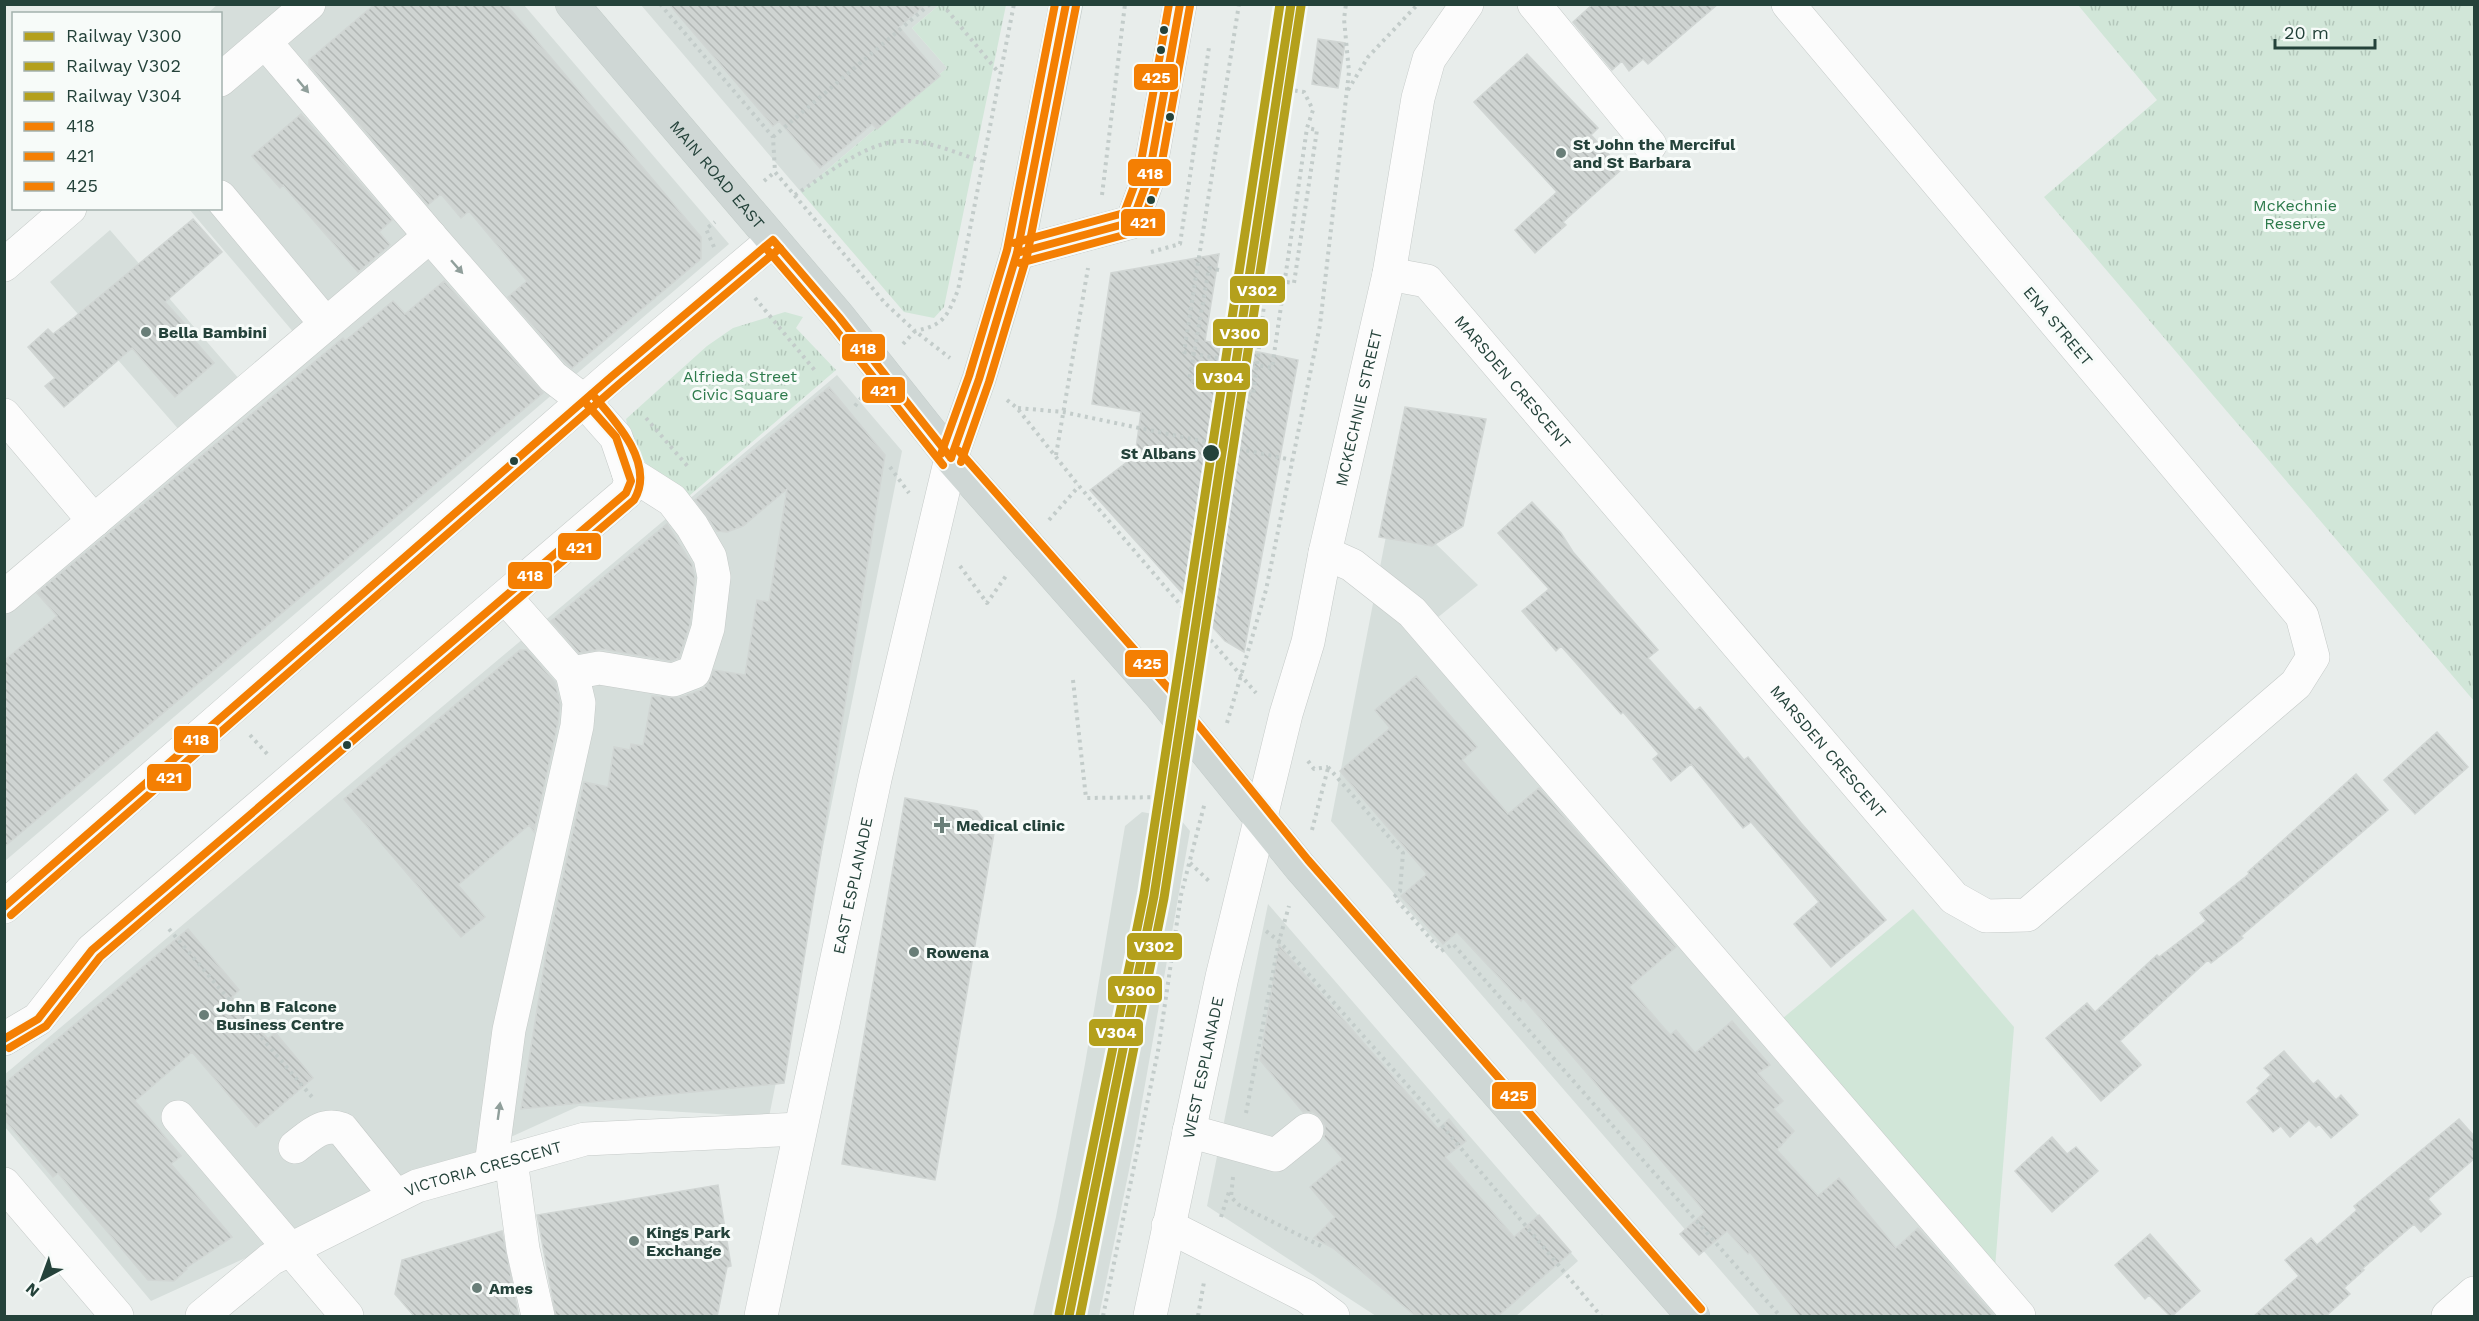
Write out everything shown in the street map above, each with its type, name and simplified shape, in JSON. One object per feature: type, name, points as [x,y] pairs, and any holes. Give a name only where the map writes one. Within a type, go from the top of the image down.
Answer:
[{"type":"main road","name":"MAIN ROAD EAST","points":[[572,4],[839,317],[951,458],[1161,696],[1261,821],[1693,1317]]},
{"type":"main road","points":[[951,458],[979,379],[1017,253],[1066,4]]},
{"type":"street","points":[[222,78],[309,4]]},
{"type":"street","points":[[1017,253],[1132,222],[1149,176],[1180,4]]},
{"type":"street","name":"MCKECHNIE STREET","points":[[1261,821],[1283,729],[1308,642],[1325,553],[1389,274],[1418,98],[1429,59],[1467,4]]},
{"type":"street","points":[[1534,4],[1650,145]]},
{"type":"street","name":"ENA STREET","points":[[1788,4],[2301,616],[2313,657]]},
{"type":"street","points":[[4,1039],[38,1019],[92,950],[506,598],[626,493],[631,482],[615,436],[584,401],[554,377],[265,42]]},
{"type":"street","points":[[222,199],[326,324]]},
{"type":"street","points":[[4,265],[68,210]]},
{"type":"street","points":[[4,597],[430,236]]},
{"type":"street","points":[[4,907],[584,401],[773,240]]},
{"type":"street","name":"MARSDEN CRESCENT","points":[[1389,274],[1427,281],[1954,898],[1986,916],[2027,915],[2296,684],[2313,657]]},
{"type":"street","points":[[4,415],[94,521]]},
{"type":"street","name":"EAST ESPLANADE","points":[[761,1317],[874,779],[951,458]]},
{"type":"street","points":[[572,674],[599,668],[673,680],[694,672],[701,656],[708,628],[714,577],[710,557],[692,526],[672,500],[628,472]]},
{"type":"street","points":[[1325,553],[1352,565],[1412,612],[2019,1317]]},
{"type":"street","points":[[506,598],[572,674],[579,703],[577,726],[506,1056],[501,1162],[538,1317]]},
{"type":"street","name":"WEST ESPLANADE","points":[[1150,1317],[1222,977],[1261,821]]},
{"type":"street","points":[[178,1117],[347,1317]]},
{"type":"street","points":[[295,1147],[323,1127],[342,1129],[396,1196]]},
{"type":"street","name":"VICTORIA CRESCENT","points":[[202,1317],[271,1259],[417,1186],[585,1139],[800,1129]]},
{"type":"street","points":[[1189,1131],[1276,1155],[1307,1130]]},
{"type":"street","points":[[4,1184],[117,1317]]},
{"type":"street","points":[[1168,1226],[1306,1296],[1333,1317]]},
{"type":"street","points":[[2448,1317],[2475,1293]]},
{"type":"path","points":[[660,4],[773,137],[775,172],[885,303],[902,322],[915,331],[932,327],[944,320],[958,290],[981,160],[1014,4]]},
{"type":"path","points":[[773,137],[930,4]]},
{"type":"path","points":[[942,4],[1000,74]]},
{"type":"path","points":[[1239,4],[1184,352],[1272,368],[1307,128],[1313,110],[1304,92],[1285,89]]},
{"type":"path","points":[[1103,1317],[1158,1051],[1181,895],[1215,763],[1266,590],[1320,325],[1349,72],[1344,19],[1346,4]]},
{"type":"path","points":[[1346,93],[1368,57],[1418,4]]},
{"type":"path","points":[[1257,278],[1294,283],[1317,130],[1307,128]]},
{"type":"path","points":[[795,195],[857,156],[893,142],[911,142],[941,148],[981,160]]},
{"type":"path","points":[[706,229],[716,251],[817,373]]},
{"type":"path","points":[[1201,383],[1189,380],[1209,268],[1219,270]]},
{"type":"path","points":[[1239,392],[1253,394],[1267,279]]},
{"type":"path","points":[[1210,442],[1224,360]]},
{"type":"path","points":[[1292,460],[1064,412],[1017,408],[1079,486],[1241,673],[1314,769],[1328,767],[1403,853],[1400,891],[1394,897],[1441,951],[1453,944],[1780,1317]]},
{"type":"path","points":[[643,416],[698,477]]},
{"type":"path","points":[[1073,680],[1086,798],[1175,797]]},
{"type":"path","points":[[229,711],[291,781]]},
{"type":"path","points":[[169,929],[303,1088],[326,1112],[336,1127]]},
{"type":"path","points":[[1279,941],[1424,1104],[1601,1317]]},
{"type":"shaded area","points":[[218,4],[524,5],[729,244],[5,861],[5,581],[180,431],[50,282],[110,230],[240,380],[295,334],[190,210],[222,210],[222,12],[209,12]]},
{"type":"shaded area","points":[[641,5],[939,5],[912,28],[947,68],[801,192]]},
{"type":"shaded area","points":[[837,375],[902,451],[769,1117],[579,1106],[151,1301],[5,1127],[4,1075]]},
{"type":"shaded area","points":[[1387,531],[1434,542],[1478,585],[1437,618],[2029,1316],[1760,1316],[1331,821]]},
{"type":"shaded area","points":[[1142,812],[1180,819],[1190,831],[1135,1141],[1099,1316],[1033,1316],[1056,1217],[1085,1064],[1125,826]]},
{"type":"shaded area","points":[[1268,904],[1578,1261],[1516,1316],[1376,1316],[1207,1206]]},
{"type":"green space","points":[[939,5],[1006,5],[944,307],[934,318],[904,312],[801,192],[947,68],[912,28]]},
{"type":"green space","name":"McKechnie Reserve","points":[[2078,5],[2474,5],[2474,701],[2044,197],[2157,100]]},
{"type":"green space","name":"Alfrieda Street Civic Square","points":[[785,312],[803,317],[796,328],[836,370],[682,502],[632,448],[626,419],[707,346],[733,328]]},
{"type":"green space","points":[[1913,909],[2014,1027],[1995,1268],[1782,1019]]},
{"type":"building","points":[[375,4],[506,4],[701,237],[701,259],[572,368],[508,297],[527,281],[469,211],[461,218],[441,194],[428,205],[309,65],[309,60]]},
{"type":"building","points":[[669,4],[926,4],[899,27],[940,76],[877,129],[872,124],[820,168],[779,121],[773,126]]},
{"type":"building","points":[[1593,4],[1718,4],[1648,64],[1643,59],[1629,71],[1622,61],[1612,70],[1573,22]]},
{"type":"building","points":[[1318,39],[1345,43],[1338,88],[1312,84]]},
{"type":"building","points":[[1527,54],[1598,128],[1591,135],[1622,169],[1563,222],[1566,225],[1535,253],[1515,230],[1557,192],[1474,102]]},
{"type":"building","points":[[301,114],[392,220],[379,232],[390,245],[358,272],[283,185],[280,188],[252,156]]},
{"type":"building","points":[[193,219],[222,252],[165,302],[185,324],[182,326],[214,363],[175,397],[132,348],[64,407],[45,386],[55,378],[28,347],[48,329],[53,334]]},
{"type":"building","name":"St Albans","points":[[1219,254],[1205,341],[1298,360],[1244,652],[1225,641],[1090,490],[1135,456],[1141,412],[1092,404],[1111,273]]},
{"type":"building","points":[[444,281],[543,393],[4,847],[4,661],[57,616],[37,593],[343,338],[345,341],[393,301],[405,314]]},
{"type":"building","points":[[829,387],[885,455],[784,1083],[521,1109],[547,948],[584,782],[608,787],[614,747],[630,750],[631,744],[643,746],[652,696],[679,698],[701,690],[708,684],[714,670],[745,675],[757,600],[769,602],[787,489],[743,526],[727,532],[717,531],[695,500]]},
{"type":"building","points":[[1405,407],[1486,419],[1463,526],[1432,546],[1379,537]]},
{"type":"building","points":[[1532,502],[1561,533],[1573,552],[1658,650],[1648,658],[1695,711],[1700,707],[1744,760],[1748,757],[1801,823],[1886,920],[1831,967],[1794,924],[1819,902],[1751,822],[1743,828],[1691,764],[1671,781],[1653,759],[1659,754],[1623,712],[1621,714],[1561,646],[1556,651],[1522,611],[1549,589],[1498,533]]},
{"type":"building","points":[[667,524],[692,564],[695,578],[690,624],[679,658],[671,661],[602,649],[579,653],[551,621]]},
{"type":"building","points":[[520,650],[527,650],[555,682],[560,704],[558,723],[534,832],[529,825],[458,885],[485,917],[461,937],[344,799]]},
{"type":"building","points":[[1416,676],[1477,747],[1462,760],[1508,814],[1539,788],[1676,947],[1629,987],[1670,1035],[1676,1030],[1695,1053],[1732,1021],[1770,1065],[1758,1073],[1783,1101],[1774,1109],[1794,1131],[1777,1150],[1818,1196],[1839,1178],[1896,1248],[1918,1228],[1995,1317],[1800,1317],[1750,1252],[1748,1254],[1727,1231],[1699,1255],[1680,1234],[1705,1212],[1523,998],[1521,1001],[1457,932],[1443,944],[1401,896],[1427,874],[1340,771],[1390,728],[1375,710]]},
{"type":"building","points":[[2437,732],[2468,767],[2415,814],[2384,780]]},
{"type":"building","points":[[2356,774],[2388,810],[2241,936],[2243,938],[2211,963],[2208,960],[2120,1041],[2141,1065],[2101,1101],[2046,1038],[2087,1003],[2095,1012],[2157,955],[2159,957],[2206,921],[2200,913],[2249,874],[2248,872]]},
{"type":"building","points":[[905,798],[977,811],[994,833],[935,1180],[842,1164]]},
{"type":"building","points":[[188,929],[239,990],[232,997],[268,1039],[275,1032],[313,1078],[256,1127],[192,1052],[135,1101],[181,1156],[171,1164],[232,1237],[186,1268],[174,1281],[148,1280],[58,1173],[53,1177],[4,1119],[4,1084]]},
{"type":"building","points":[[1279,945],[1438,1129],[1449,1119],[1466,1141],[1445,1157],[1514,1237],[1539,1215],[1571,1252],[1497,1317],[1417,1317],[1333,1248],[1314,1238],[1335,1217],[1310,1187],[1343,1159],[1324,1137],[1325,1127],[1321,1118],[1313,1112],[1303,1112],[1260,1060]]},
{"type":"building","points":[[2284,1051],[2313,1084],[2318,1080],[2336,1100],[2341,1095],[2358,1115],[2331,1138],[2319,1124],[2316,1127],[2309,1120],[2290,1137],[2281,1126],[2273,1132],[2247,1102],[2260,1091],[2257,1088],[2271,1075],[2264,1068]]},
{"type":"building","points":[[2459,1119],[2475,1137],[2475,1158],[2428,1199],[2441,1214],[2421,1232],[2414,1224],[2362,1269],[2364,1270],[2344,1288],[2350,1294],[2325,1317],[2253,1317],[2299,1276],[2285,1260],[2311,1238],[2317,1245],[2357,1210],[2354,1206]]},
{"type":"building","points":[[2052,1137],[2067,1154],[2076,1147],[2098,1171],[2052,1212],[2015,1171]]},
{"type":"building","name":"Kings Park Exchange","points":[[718,1185],[731,1266],[727,1267],[717,1317],[556,1317],[537,1215]]},
{"type":"building","points":[[502,1231],[519,1317],[415,1317],[395,1294],[402,1260]]},
{"type":"building","points":[[2150,1234],[2200,1291],[2171,1317],[2149,1295],[2145,1299],[2115,1265]]},
{"type":"rail line","name":"V304","points":[[1059,1314],[1144,894],[1280,4]]},
{"type":"rail line","name":"V300","points":[[1069,1316],[1154,896],[1291,4]]},
{"type":"rail line","name":"V302","points":[[1080,1316],[1164,898],[1301,6]]},
{"type":"transit line","name":"425","points":[[941,454],[969,376],[1007,250],[1055,4]]},
{"type":"transit line","name":"418","points":[[951,458],[979,379],[1017,253],[1066,4]]},
{"type":"transit line","name":"425","points":[[1014,243],[1124,213],[1139,173],[1169,4]]},
{"type":"transit line","name":"418","points":[[1017,253],[1132,222],[1149,176],[1180,4]]},
{"type":"transit line","name":"421","points":[[961,462],[989,382],[1027,256],[1076,6]]},
{"type":"transit line","name":"421","points":[[1020,263],[1135,232],[1141,227],[1159,178],[1190,6]]},
{"type":"transit line","name":"418","points":[[773,240],[839,317],[951,458]]},
{"type":"transit line","name":"418","points":[[4,907],[611,377],[773,240]]},
{"type":"transit line","name":"421","points":[[765,247],[831,324],[943,465]]},
{"type":"transit line","name":"421","points":[[11,915],[618,385],[780,248]]},
{"type":"transit line","name":"421","points":[[9,1048],[46,1026],[100,957],[634,500],[639,486],[640,472],[636,457],[621,429],[592,394]]},
{"type":"transit line","name":"418","points":[[4,1039],[38,1019],[92,950],[626,493],[631,481],[616,437],[584,401]]},
{"type":"transit line","name":"425","points":[[959,451],[1169,689],[1308,860],[1701,1309]]},
{"type":"place","name":"St John the Merciful and St Barbara","points":[[1561,153]]},
{"type":"place","name":"Bella Bambini","points":[[146,332]]},
{"type":"place","name":"St Albans","points":[[1211,453]]},
{"type":"place","name":"Medical clinic","points":[[942,825]]},
{"type":"place","name":"Rowena","points":[[914,952]]},
{"type":"place","name":"John B Falcone Business Centre","points":[[204,1015]]},
{"type":"place","name":"Kings Park Exchange","points":[[634,1241]]},
{"type":"place","name":"Ames","points":[[477,1288]]}]
